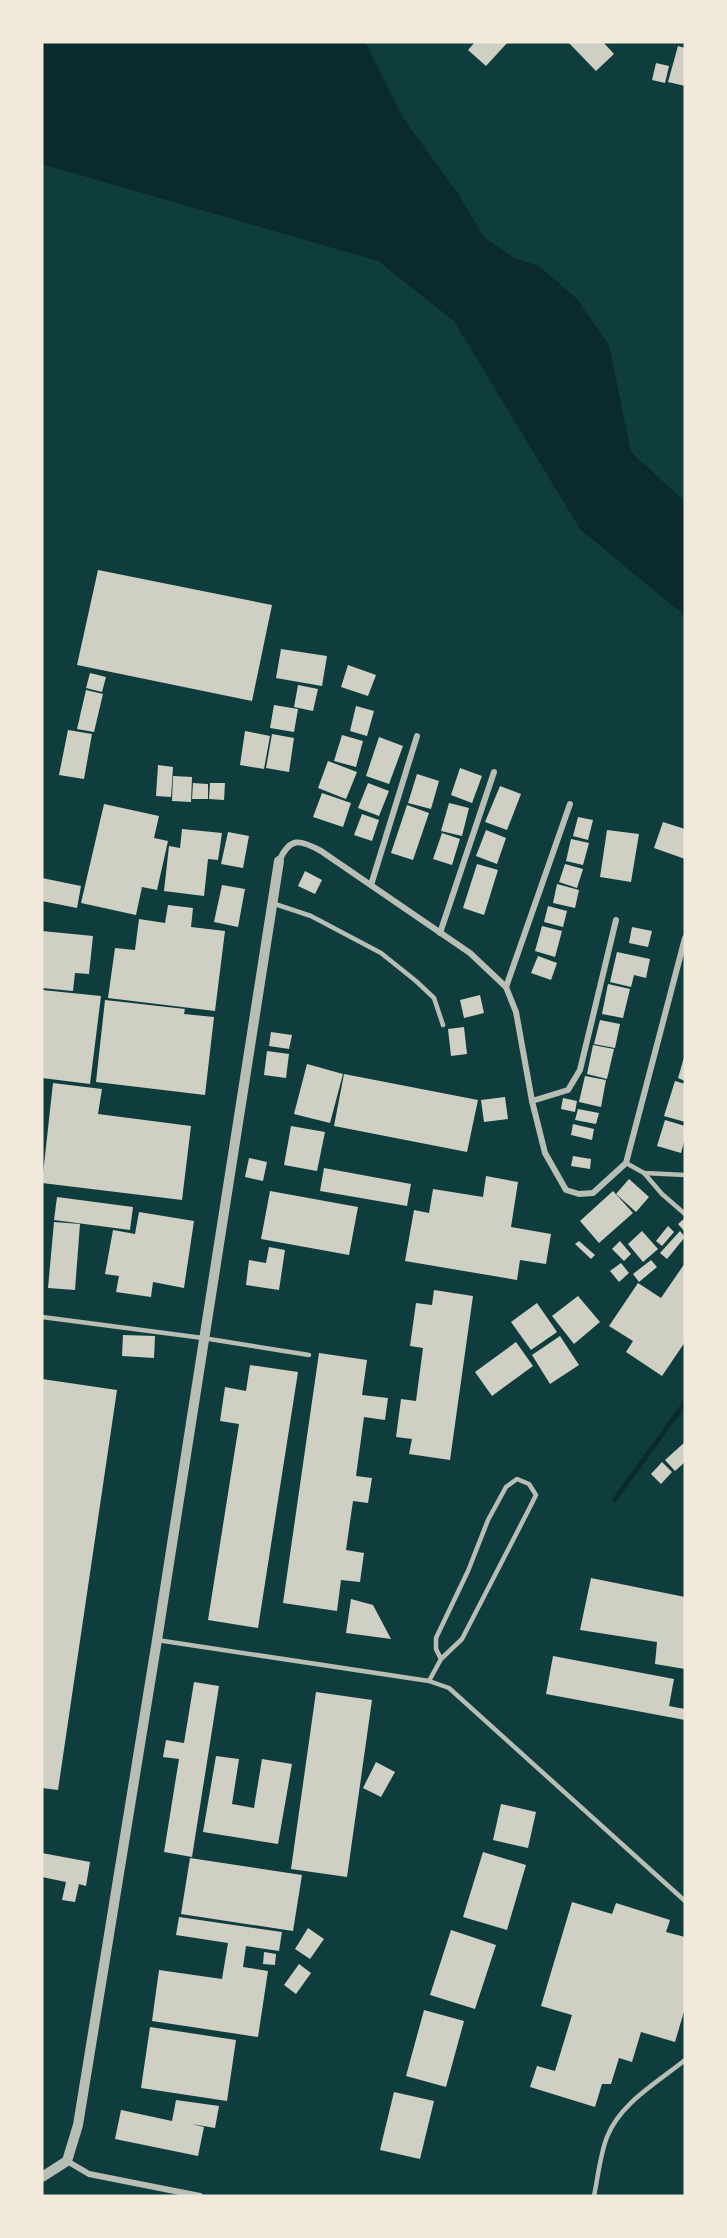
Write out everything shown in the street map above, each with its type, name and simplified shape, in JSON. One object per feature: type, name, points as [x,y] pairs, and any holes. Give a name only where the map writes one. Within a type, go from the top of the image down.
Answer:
[{"type":"street","points":[[371,885],[417,736]]},
{"type":"street","points":[[440,933],[494,772]]},
{"type":"street","points":[[506,987],[570,804]]},
{"type":"street","points":[[42,2177],[67,2161],[78,2125],[157,1640],[279,861],[288,845],[296,842],[304,842],[321,851],[470,953],[506,987],[516,1012],[532,1101],[545,1153],[566,1190],[579,1194],[593,1193],[626,1163],[685,938]]},
{"type":"street","points":[[532,1101],[568,1090],[580,1070],[616,920]]},
{"type":"street","points":[[67,2161],[89,2174],[200,2196]]},
{"type":"lane","points":[[272,903],[311,916],[381,953],[434,998],[442,1025]]},
{"type":"lane","points":[[626,1163],[644,1173],[662,1194],[685,1214]]},
{"type":"lane","points":[[644,1173],[685,1175]]},
{"type":"lane","points":[[42,1317],[203,1338],[309,1355]]},
{"type":"lane","points":[[429,1681],[441,1659],[462,1639],[528,1511],[536,1495],[529,1484],[517,1479],[506,1487],[488,1520],[468,1571],[436,1638],[436,1649],[441,1659]]},
{"type":"lane","points":[[157,1640],[429,1681],[449,1688],[685,1900]]},
{"type":"lane","points":[[594,2196],[607,2137],[618,2117],[630,2104],[685,2060]]},
{"type":"water","points":[[42,42],[365,42],[403,118],[457,192],[484,237],[514,258],[539,266],[577,299],[609,345],[631,452],[685,502],[685,616],[580,529],[454,321],[378,261],[42,164]]},
{"type":"building","points":[[475,42],[508,42],[486,66],[468,50]]},
{"type":"building","points":[[568,42],[603,42],[614,54],[596,71]]},
{"type":"building","points":[[678,46],[685,48],[685,86],[668,82]]},
{"type":"building","points":[[656,63],[669,66],[665,83],[652,80]]},
{"type":"building","points":[[98,570],[272,605],[252,701],[77,665]]},
{"type":"building","points":[[281,649],[327,656],[322,686],[276,678]]},
{"type":"building","points":[[348,665],[376,675],[368,696],[341,687]]},
{"type":"building","points":[[90,673],[106,677],[102,692],[86,688]]},
{"type":"building","points":[[298,685],[318,689],[313,711],[294,707]]},
{"type":"building","points":[[86,690],[103,694],[94,732],[77,729]]},
{"type":"building","points":[[274,705],[298,709],[294,732],[270,728]]},
{"type":"building","points":[[356,706],[374,711],[367,736],[350,731]]},
{"type":"building","points":[[68,730],[92,734],[84,779],[59,775]]},
{"type":"building","points":[[245,731],[270,736],[264,769],[240,765]]},
{"type":"building","points":[[272,734],[294,738],[289,772],[266,768]]},
{"type":"building","points":[[342,735],[363,741],[356,767],[334,761]]},
{"type":"building","points":[[379,737],[403,746],[389,784],[366,776]]},
{"type":"building","points":[[328,761],[357,772],[346,799],[318,788]]},
{"type":"building","points":[[158,765],[173,767],[171,797],[156,796]]},
{"type":"building","points":[[460,768],[482,776],[472,803],[451,795]]},
{"type":"building","points":[[417,774],[439,781],[431,809],[408,803]]},
{"type":"building","points":[[173,776],[192,777],[191,802],[172,801]]},
{"type":"building","points":[[193,783],[208,784],[208,799],[192,799]]},
{"type":"building","points":[[210,783],[225,783],[224,800],[209,799]]},
{"type":"building","points":[[368,783],[389,791],[379,816],[358,808]]},
{"type":"building","points":[[500,786],[521,794],[507,830],[485,822]]},
{"type":"building","points":[[322,793],[351,803],[343,827],[313,817]]},
{"type":"building","points":[[449,803],[469,808],[462,836],[441,831]]},
{"type":"building","points":[[104,804],[159,816],[154,838],[168,841],[157,890],[142,887],[136,915],[81,903]]},
{"type":"building","points":[[407,805],[429,813],[413,860],[391,853]]},
{"type":"building","points":[[362,814],[379,820],[372,841],[354,835]]},
{"type":"building","points":[[578,817],[593,820],[588,840],[573,836]]},
{"type":"building","points":[[663,822],[685,829],[685,859],[654,848]]},
{"type":"building","points":[[182,829],[222,833],[218,860],[208,859],[204,896],[164,891],[169,846],[180,848]]},
{"type":"building","points":[[486,830],[506,838],[497,864],[476,856]]},
{"type":"building","points":[[607,830],[639,834],[631,882],[600,877]]},
{"type":"building","points":[[228,832],[249,836],[243,868],[221,864]]},
{"type":"building","points":[[442,833],[460,839],[452,865],[433,859]]},
{"type":"building","points":[[571,839],[589,843],[583,865],[566,861]]},
{"type":"building","points":[[477,864],[498,870],[484,915],[463,908]]},
{"type":"building","points":[[565,864],[583,869],[577,888],[559,882]]},
{"type":"building","points":[[305,871],[322,880],[315,894],[298,886]]},
{"type":"building","points":[[42,878],[81,886],[77,908],[42,901]]},
{"type":"building","points":[[557,884],[579,890],[575,908],[553,903]]},
{"type":"building","points":[[222,885],[245,889],[238,927],[214,922]]},
{"type":"building","points":[[168,905],[193,908],[191,927],[225,931],[215,1011],[108,998],[115,948],[135,950],[139,919],[165,923]]},
{"type":"building","points":[[548,906],[567,911],[563,927],[544,922]]},
{"type":"building","points":[[542,926],[562,931],[555,957],[535,951]]},
{"type":"building","points":[[632,927],[652,931],[648,947],[629,943]]},
{"type":"building","points":[[42,931],[93,936],[89,974],[75,973],[73,991],[42,988]]},
{"type":"building","points":[[617,952],[650,959],[646,978],[634,975],[631,987],[610,982]]},
{"type":"building","points":[[538,956],[557,963],[551,980],[531,973]]},
{"type":"building","points":[[608,984],[630,989],[623,1018],[602,1014]]},
{"type":"building","points":[[42,990],[101,996],[90,1084],[42,1078]]},
{"type":"building","points":[[480,995],[484,1013],[464,1018],[460,1000]]},
{"type":"building","points":[[105,1000],[185,1009],[184,1014],[214,1017],[205,1095],[96,1082]]},
{"type":"building","points":[[600,1020],[620,1024],[615,1048],[594,1044]]},
{"type":"building","points":[[464,1027],[467,1054],[451,1056],[448,1029]]},
{"type":"building","points":[[271,1032],[292,1035],[289,1049],[269,1046]]},
{"type":"building","points":[[593,1045],[614,1049],[607,1079],[587,1074]]},
{"type":"building","points":[[267,1051],[289,1054],[286,1078],[264,1075]]},
{"type":"building","points":[[685,1054],[685,1081],[678,1078]]},
{"type":"building","points":[[307,1064],[343,1074],[330,1123],[294,1114]]},
{"type":"building","points":[[344,1074],[478,1100],[467,1152],[334,1126]]},
{"type":"building","points":[[585,1076],[606,1080],[601,1107],[579,1102]]},
{"type":"building","points":[[675,1081],[685,1084],[685,1122],[664,1116]]},
{"type":"building","points":[[53,1083],[102,1089],[98,1114],[191,1126],[182,1200],[42,1183]]},
{"type":"building","points":[[505,1097],[508,1119],[484,1122],[481,1100]]},
{"type":"building","points":[[563,1098],[577,1101],[575,1112],[561,1109]]},
{"type":"building","points":[[578,1109],[599,1113],[596,1124],[575,1120]]},
{"type":"building","points":[[665,1120],[685,1126],[681,1153],[657,1146]]},
{"type":"building","points":[[573,1124],[594,1129],[592,1140],[571,1135]]},
{"type":"building","points":[[291,1126],[325,1132],[317,1171],[284,1165]]},
{"type":"building","points":[[573,1156],[591,1159],[590,1169],[571,1166]]},
{"type":"building","points":[[249,1158],[267,1162],[263,1181],[245,1177]]},
{"type":"building","points":[[324,1168],[411,1184],[407,1206],[320,1191]]},
{"type":"building","points":[[486,1176],[518,1182],[511,1227],[551,1234],[546,1264],[520,1260],[517,1280],[405,1261],[414,1210],[429,1213],[433,1189],[483,1197]]},
{"type":"building","points":[[629,1179],[649,1197],[636,1212],[616,1194]]},
{"type":"building","points":[[270,1191],[358,1207],[349,1255],[261,1239]]},
{"type":"building","points":[[613,1191],[633,1213],[599,1243],[580,1221]]},
{"type":"building","points":[[57,1197],[133,1207],[130,1230],[54,1220]]},
{"type":"building","points":[[139,1212],[194,1221],[184,1288],[153,1282],[151,1297],[116,1292],[119,1276],[105,1274],[113,1230],[135,1234]]},
{"type":"building","points":[[685,1218],[685,1232],[678,1224]]},
{"type":"building","points":[[54,1222],[80,1224],[75,1290],[48,1288]]},
{"type":"building","points":[[668,1226],[674,1232],[662,1246],[656,1241]]},
{"type":"building","points":[[642,1231],[658,1249],[643,1262],[628,1244]]},
{"type":"building","points":[[680,1231],[685,1237],[667,1259],[660,1253]]},
{"type":"building","points":[[579,1241],[595,1255],[591,1259],[575,1244]]},
{"type":"building","points":[[620,1241],[631,1254],[624,1261],[612,1249]]},
{"type":"building","points":[[269,1247],[285,1250],[279,1290],[246,1285],[249,1260],[266,1263]]},
{"type":"building","points":[[651,1260],[657,1267],[639,1282],[633,1274]]},
{"type":"building","points":[[621,1263],[629,1273],[619,1282],[610,1271]]},
{"type":"building","points":[[685,1263],[685,1342],[662,1376],[626,1352],[633,1341],[609,1326],[638,1283],[661,1298]]},
{"type":"building","points":[[434,1290],[473,1296],[450,1460],[409,1454],[412,1439],[396,1437],[401,1399],[416,1401],[423,1348],[410,1346],[416,1303],[432,1305]]},
{"type":"building","points":[[578,1296],[600,1322],[574,1344],[552,1316]]},
{"type":"building","points":[[537,1303],[557,1332],[531,1350],[511,1322]]},
{"type":"building","points":[[123,1335],[155,1336],[154,1358],[122,1356]]},
{"type":"building","points":[[560,1336],[579,1365],[550,1384],[532,1355]]},
{"type":"building","points":[[516,1342],[533,1366],[492,1396],[475,1372]]},
{"type":"building","points":[[319,1353],[367,1360],[362,1395],[388,1398],[385,1420],[364,1417],[356,1476],[372,1478],[368,1503],[353,1501],[346,1550],[364,1553],[360,1582],[341,1580],[337,1611],[283,1603]]},
{"type":"building","points":[[250,1365],[298,1372],[258,1628],[208,1620],[239,1424],[220,1421],[225,1387],[246,1391]]},
{"type":"building","points":[[42,1379],[117,1390],[58,1790],[42,1788]]},
{"type":"building","points":[[685,1442],[685,1462],[675,1471],[665,1460]]},
{"type":"building","points":[[662,1462],[672,1472],[661,1484],[651,1474]]},
{"type":"building","points":[[591,1578],[685,1597],[685,1669],[655,1664],[657,1642],[580,1630]]},
{"type":"building","points":[[351,1599],[373,1605],[391,1639],[346,1633]]},
{"type":"building","points":[[553,1656],[674,1679],[669,1706],[685,1709],[685,1720],[546,1694]]},
{"type":"building","points":[[194,1682],[219,1686],[192,1857],[164,1852],[179,1759],[163,1757],[166,1740],[184,1743]]},
{"type":"building","points":[[316,1692],[372,1700],[347,1877],[291,1869]]},
{"type":"building","points":[[216,1756],[239,1759],[232,1804],[254,1808],[262,1759],[292,1764],[278,1844],[203,1832]]},
{"type":"building","points":[[376,1762],[395,1772],[381,1797],[363,1788]]},
{"type":"building","points":[[501,1804],[536,1812],[528,1848],[493,1840]]},
{"type":"building","points":[[483,1852],[526,1865],[507,1930],[463,1917]]},
{"type":"building","points":[[42,1853],[90,1862],[86,1886],[79,1884],[75,1902],[62,1900],[66,1882],[42,1877]]},
{"type":"building","points":[[190,1858],[302,1875],[293,1931],[181,1914]]},
{"type":"building","points":[[572,1902],[612,1914],[616,1903],[670,1920],[666,1932],[685,1937],[685,2008],[675,2042],[641,2032],[632,2062],[619,2058],[611,2084],[602,2084],[595,2107],[530,2087],[537,2066],[555,2071],[572,2015],[541,2006]]},
{"type":"building","points":[[179,1917],[282,1932],[279,1951],[246,1946],[243,1967],[268,1971],[258,2037],[152,2021],[159,1970],[222,1979],[228,1943],[176,1935]]},
{"type":"building","points":[[308,1928],[324,1939],[310,1959],[295,1949]]},
{"type":"building","points":[[451,1930],[496,1945],[475,2009],[430,1995]]},
{"type":"building","points":[[264,1952],[276,1954],[275,1965],[263,1964]]},
{"type":"building","points":[[299,1964],[311,1973],[296,1994],[284,1985]]},
{"type":"building","points":[[424,2010],[464,2021],[446,2087],[406,2076]]},
{"type":"building","points":[[150,2027],[236,2040],[227,2101],[141,2088]]},
{"type":"building","points":[[394,2092],[434,2101],[420,2159],[380,2150]]},
{"type":"building","points":[[176,2100],[219,2106],[215,2128],[192,2124],[204,2127],[198,2156],[115,2139],[121,2110],[172,2121]]},
{"type":"waterway","points":[[615,1499],[685,1403]]}]
